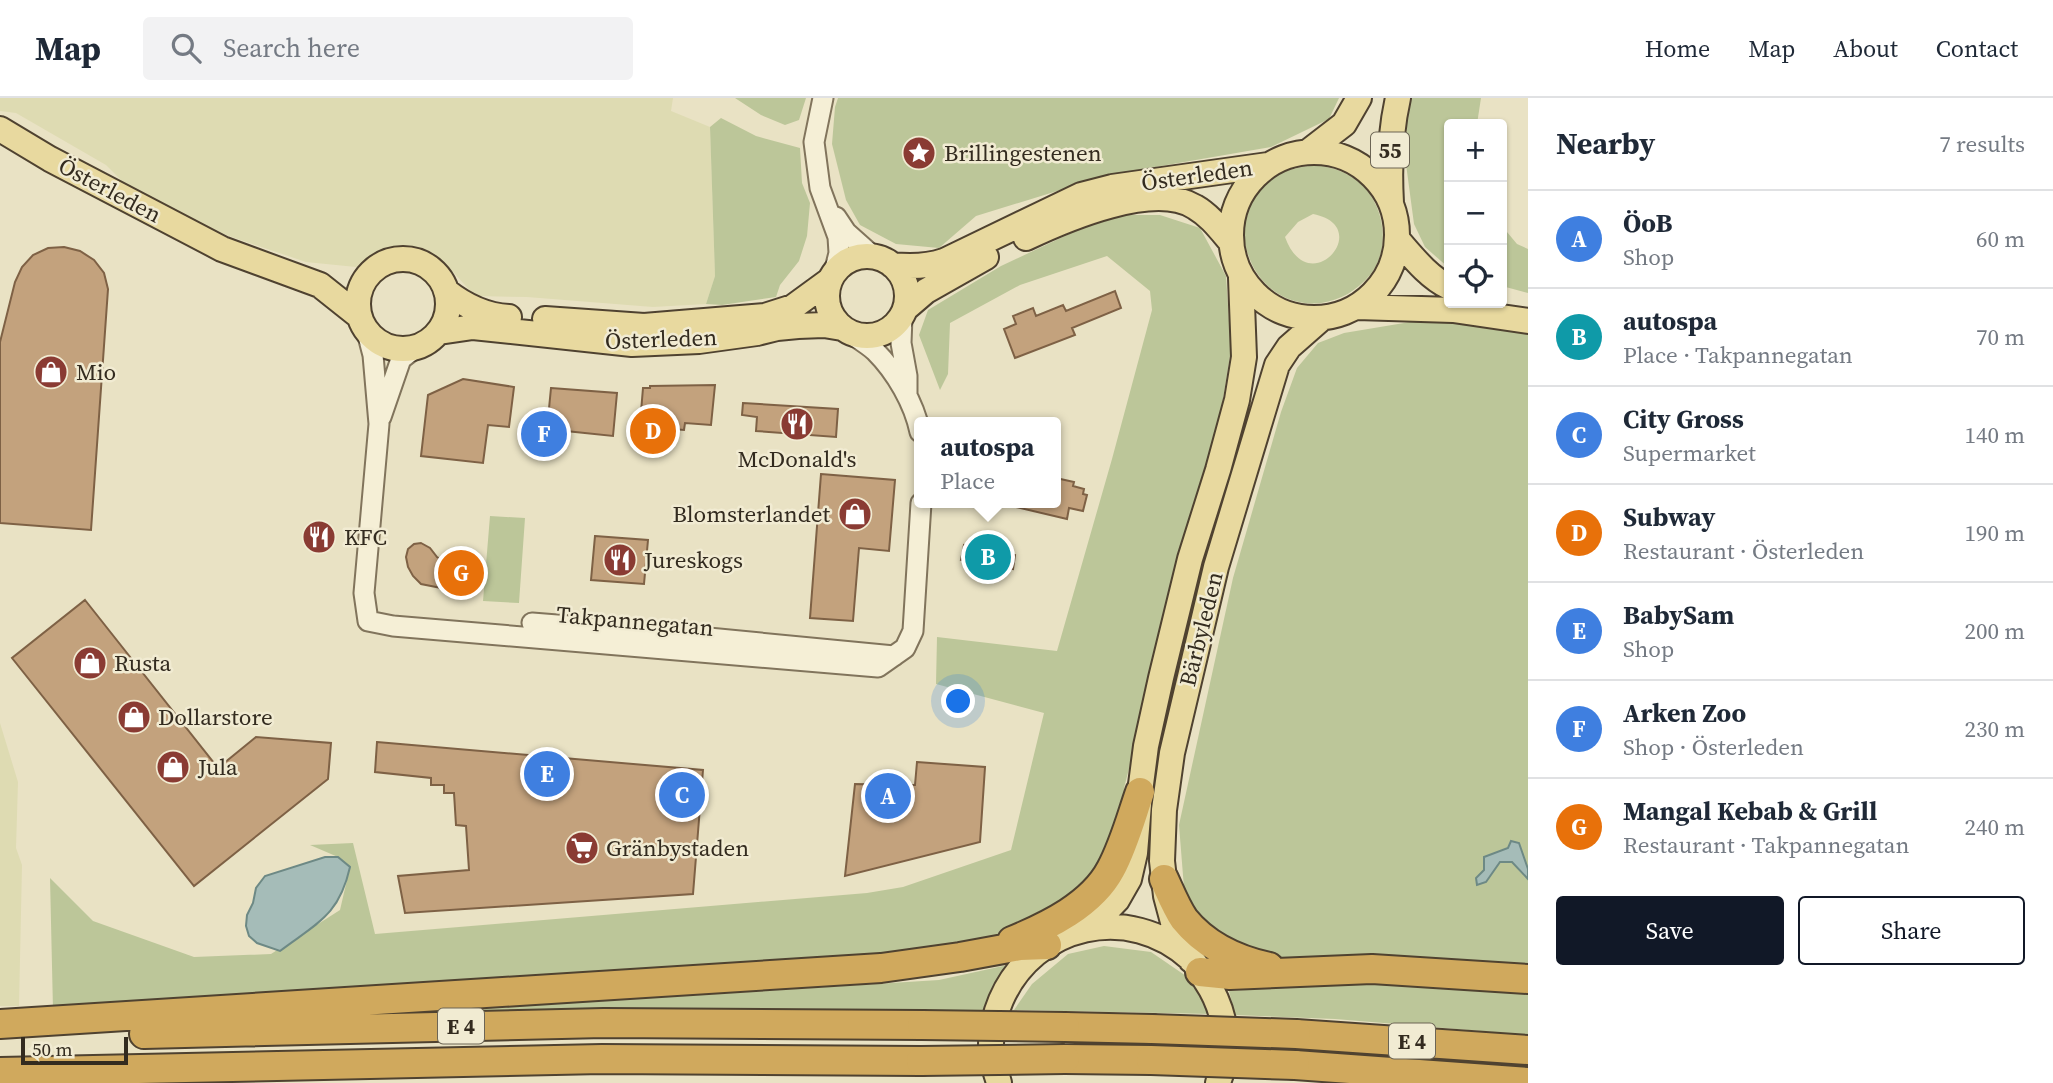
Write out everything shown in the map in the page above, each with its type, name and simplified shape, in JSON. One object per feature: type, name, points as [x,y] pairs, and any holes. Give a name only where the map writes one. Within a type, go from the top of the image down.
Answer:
[{"type":"highway","points":[[982,953],[1048,924],[1095,892],[1111,870],[1140,792]]},
{"type":"highway","points":[[1164,879],[1183,917],[1200,936],[1224,952],[1296,973]]},
{"type":"highway","points":[[0,1024],[868,969],[1020,946],[1047,945]]},
{"type":"highway","points":[[1196,966],[1230,975],[1372,970],[1528,979]]},
{"type":"highway","name":"E 4","points":[[0,1038],[604,1023],[922,1025],[1296,1034],[1528,1050]]},
{"type":"highway","name":"E 4","points":[[0,1072],[602,1059],[1065,1059],[1296,1065],[1528,1082]]},
{"type":"highway","points":[[0,1078],[33,1083]]},
{"type":"main road","name":"55","points":[[1309,151],[1344,124],[1359,98]]},
{"type":"main road","name":"55","points":[[1391,203],[1389,165],[1392,125],[1398,98]]},
{"type":"main road","name":"Österleden","points":[[0,129],[50,159],[222,249],[320,285],[363,324]]},
{"type":"main road","points":[[1309,151],[1335,154],[1359,164],[1378,181],[1391,203],[1396,221],[1394,259],[1386,278],[1373,294],[1357,307],[1340,315],[1322,318],[1298,318],[1276,310],[1256,296],[1241,278],[1233,260],[1230,241],[1231,219],[1238,198],[1251,179],[1268,165],[1287,155],[1309,151]]},
{"type":"main road","name":"Österleden","points":[[883,261],[907,267],[930,266],[1081,195],[1112,187],[1268,165]]},
{"type":"main road","name":"Österleden","points":[[903,313],[926,291],[986,257],[1085,214],[1137,199],[1167,197],[1181,200],[1213,221],[1230,241]]},
{"type":"main road","points":[[1397,239],[1426,270],[1444,284]]},
{"type":"main road","points":[[856,258],[883,261],[900,274],[905,285],[907,297],[903,313],[892,328],[878,335],[863,337],[845,330],[829,311],[827,301],[832,276],[848,261],[856,258]]},
{"type":"main road","points":[[403,259],[418,261],[428,266],[439,277],[446,291],[447,313],[439,332],[418,346],[404,349],[388,346],[379,342],[363,324],[358,301],[359,291],[366,277],[387,261],[403,259]]},
{"type":"main road","name":"Österleden","points":[[301,278],[340,279],[377,266]]},
{"type":"main road","name":"Österleden","points":[[446,291],[460,302],[498,316],[644,326],[765,316],[793,307],[821,288],[832,276]]},
{"type":"main road","name":"Bärbyleden","points":[[1091,927],[1117,900],[1129,880],[1135,853],[1146,746],[1158,692],[1190,559],[1237,400],[1244,357],[1241,278]]},
{"type":"main road","points":[[1507,305],[1528,309]]},
{"type":"main road","points":[[1357,307],[1453,310],[1528,321]]},
{"type":"main road","name":"Bärbyleden","points":[[1218,1083],[1225,1061],[1224,1029],[1216,998],[1174,926],[1166,896],[1162,861],[1164,810],[1172,753],[1216,567],[1277,365],[1289,347],[1322,318]]},
{"type":"main road","name":"Österleden","points":[[439,332],[473,327],[632,344],[699,341],[777,328],[824,325],[845,330]]},
{"type":"main road","points":[[999,1083],[992,1057],[991,1040],[996,1012],[1008,984],[1026,962],[1047,945],[1091,927],[1129,927],[1156,935],[1196,966]]},
{"type":"street","points":[[822,98],[814,142],[820,188],[838,237],[838,253],[832,276]]},
{"type":"street","points":[[828,205],[846,232],[883,261]]},
{"type":"street","points":[[903,313],[901,344],[907,376],[906,397]]},
{"type":"street","name":"Takpannegatan","points":[[363,324],[373,355],[379,424],[364,593],[368,621],[393,626],[878,667],[905,648],[913,631],[920,508]]},
{"type":"street","points":[[845,330],[873,350],[888,367],[916,417]]},
{"type":"street","name":"Takpannegatan","points":[[379,424],[401,359],[418,346]]},
{"type":"shaded area","points":[[0,98],[673,98],[671,111],[710,127],[715,276],[706,304],[653,307],[527,297],[475,296],[454,273],[425,256],[390,252],[356,267],[306,262],[226,235],[131,190],[106,165],[16,113],[0,111]]},
{"type":"shaded area","points":[[0,723],[18,782],[16,848],[22,865],[19,1006],[0,1006]]},
{"type":"green space","points":[[735,98],[806,98],[799,120],[785,125],[761,115]]},
{"type":"green space","points":[[838,98],[1339,98],[1329,119],[1271,147],[1109,175],[976,216],[939,248],[896,244],[860,225],[846,200],[832,144]]},
{"type":"green space","points":[[1412,98],[1481,98],[1478,119],[1444,119],[1444,264],[1425,247],[1414,224],[1406,164],[1407,113]]},
{"type":"green space","points":[[721,118],[756,136],[800,148],[802,183],[810,203],[807,236],[799,261],[780,285],[776,297],[722,305],[706,304],[715,276],[710,127]]},
{"type":"green space","points":[[1317,165],[1350,176],[1368,192],[1380,215],[1383,240],[1377,264],[1370,275],[1348,294],[1321,303],[1297,302],[1276,293],[1260,278],[1250,259],[1245,238],[1246,216],[1255,195],[1272,178],[1293,169]],"holes":[[[1313,214],[1331,221],[1339,232],[1338,244],[1332,255],[1321,262],[1308,263],[1296,255],[1285,237],[1298,222]]]},
{"type":"green space","points":[[1125,215],[1160,215],[1200,228],[1226,276],[1231,350],[1220,417],[1124,788],[1124,849],[1065,923],[903,953],[53,1010],[50,878],[93,921],[194,957],[271,954],[340,910],[350,867],[338,857],[310,845],[353,843],[375,934],[867,893],[903,887],[1011,850],[1044,713],[936,684],[937,637],[1057,651],[1152,310],[1150,291],[1107,256],[1020,285],[950,323],[948,374],[940,390],[919,335],[928,310],[1001,266],[1082,228]]},
{"type":"green space","points":[[1507,232],[1517,244],[1528,249],[1528,293],[1507,287]]},
{"type":"green space","points":[[1428,319],[1497,330],[1528,331],[1528,970],[1219,961],[1186,913],[1179,825],[1233,578],[1281,412],[1297,368],[1318,343],[1344,333]]},
{"type":"green space","points":[[490,516],[525,518],[519,603],[483,601]]},
{"type":"green space","points":[[1104,946],[1151,952],[1189,978],[1211,1014],[1014,1010],[1032,984],[1068,954]]},
{"type":"green space","points":[[1012,964],[983,1010],[216,1025],[939,980]]},
{"type":"green space","points":[[1386,981],[1528,989],[1528,1035],[1335,1019],[1235,1015],[1229,991]]},
{"type":"water","points":[[1511,841],[1519,843],[1528,869],[1528,879],[1512,862],[1500,862],[1486,882],[1477,885],[1476,878],[1484,870],[1484,857],[1508,848]]},
{"type":"water","points":[[325,857],[338,857],[350,867],[340,897],[333,908],[316,925],[280,951],[257,943],[249,936],[247,915],[256,888],[265,876]]},
{"type":"building","name":"Mio","points":[[64,247],[80,251],[94,260],[104,273],[108,289],[91,530],[0,523],[0,342],[15,282],[22,267],[33,255],[48,248]]},
{"type":"building","points":[[1115,291],[1121,308],[1072,328],[1075,335],[1015,358],[1004,329],[1016,324],[1013,316],[1033,308],[1036,316],[1063,305],[1066,311]]},
{"type":"building","points":[[463,379],[514,387],[509,427],[488,425],[483,463],[421,456],[428,395]]},
{"type":"building","points":[[715,385],[711,425],[685,423],[684,430],[661,428],[660,435],[646,434],[647,424],[640,424],[643,388]]},
{"type":"building","points":[[551,388],[617,393],[613,436],[547,429]]},
{"type":"building","name":"McDonald's","points":[[743,403],[838,409],[836,437],[756,431],[757,417],[742,415]]},
{"type":"building","name":"Blomsterlandet","points":[[821,474],[895,480],[889,551],[859,548],[853,621],[810,618]]},
{"type":"building","points":[[1061,479],[1074,482],[1073,486],[1084,489],[1083,494],[1087,495],[1083,511],[1069,508],[1067,519],[1020,508],[1061,508]]},
{"type":"building","name":"Jureskogs","points":[[595,536],[648,540],[644,584],[591,580]]},
{"type":"building","points":[[421,543],[446,562],[461,562],[467,565],[471,576],[467,582],[463,586],[446,589],[421,584],[408,567],[406,557],[408,549]]},
{"type":"building","points":[[964,545],[1015,555],[1013,569],[961,560]]},
{"type":"building","points":[[85,600],[218,768],[256,737],[331,743],[328,779],[194,886],[12,658]]},
{"type":"building","name":"Gränbystaden","points":[[377,742],[703,770],[693,894],[405,913],[398,876],[469,870],[466,826],[456,825],[454,793],[444,793],[444,785],[431,785],[431,778],[375,772]]},
{"type":"building","points":[[917,762],[985,767],[980,842],[845,876],[855,784],[915,785]]},
{"type":"place","name":"Brillingestenen","points":[[919,153]]},
{"type":"place","name":"Mio","points":[[51,372]]},
{"type":"place","name":"McDonald's","points":[[797,424]]},
{"type":"place","name":"Subway","points":[[653,431]]},
{"type":"place","name":"Arken Zoo","points":[[544,434]]},
{"type":"place","name":"Blomsterlandet","points":[[855,514]]},
{"type":"place","name":"KFC","points":[[319,537]]},
{"type":"place","name":"autospa","points":[[988,557]]},
{"type":"place","name":"Jureskogs","points":[[620,560]]},
{"type":"place","name":"Mangal Kebab & Grill","points":[[461,573]]},
{"type":"place","name":"Rusta","points":[[90,663]]},
{"type":"place","name":"Dollarstore","points":[[134,717]]},
{"type":"place","name":"Jula","points":[[173,767]]},
{"type":"place","name":"BabySam","points":[[547,774]]},
{"type":"place","name":"City Gross","points":[[682,795]]},
{"type":"place","name":"ÖoB","points":[[888,796]]},
{"type":"place","name":"Gränbystaden","points":[[582,848]]}]
